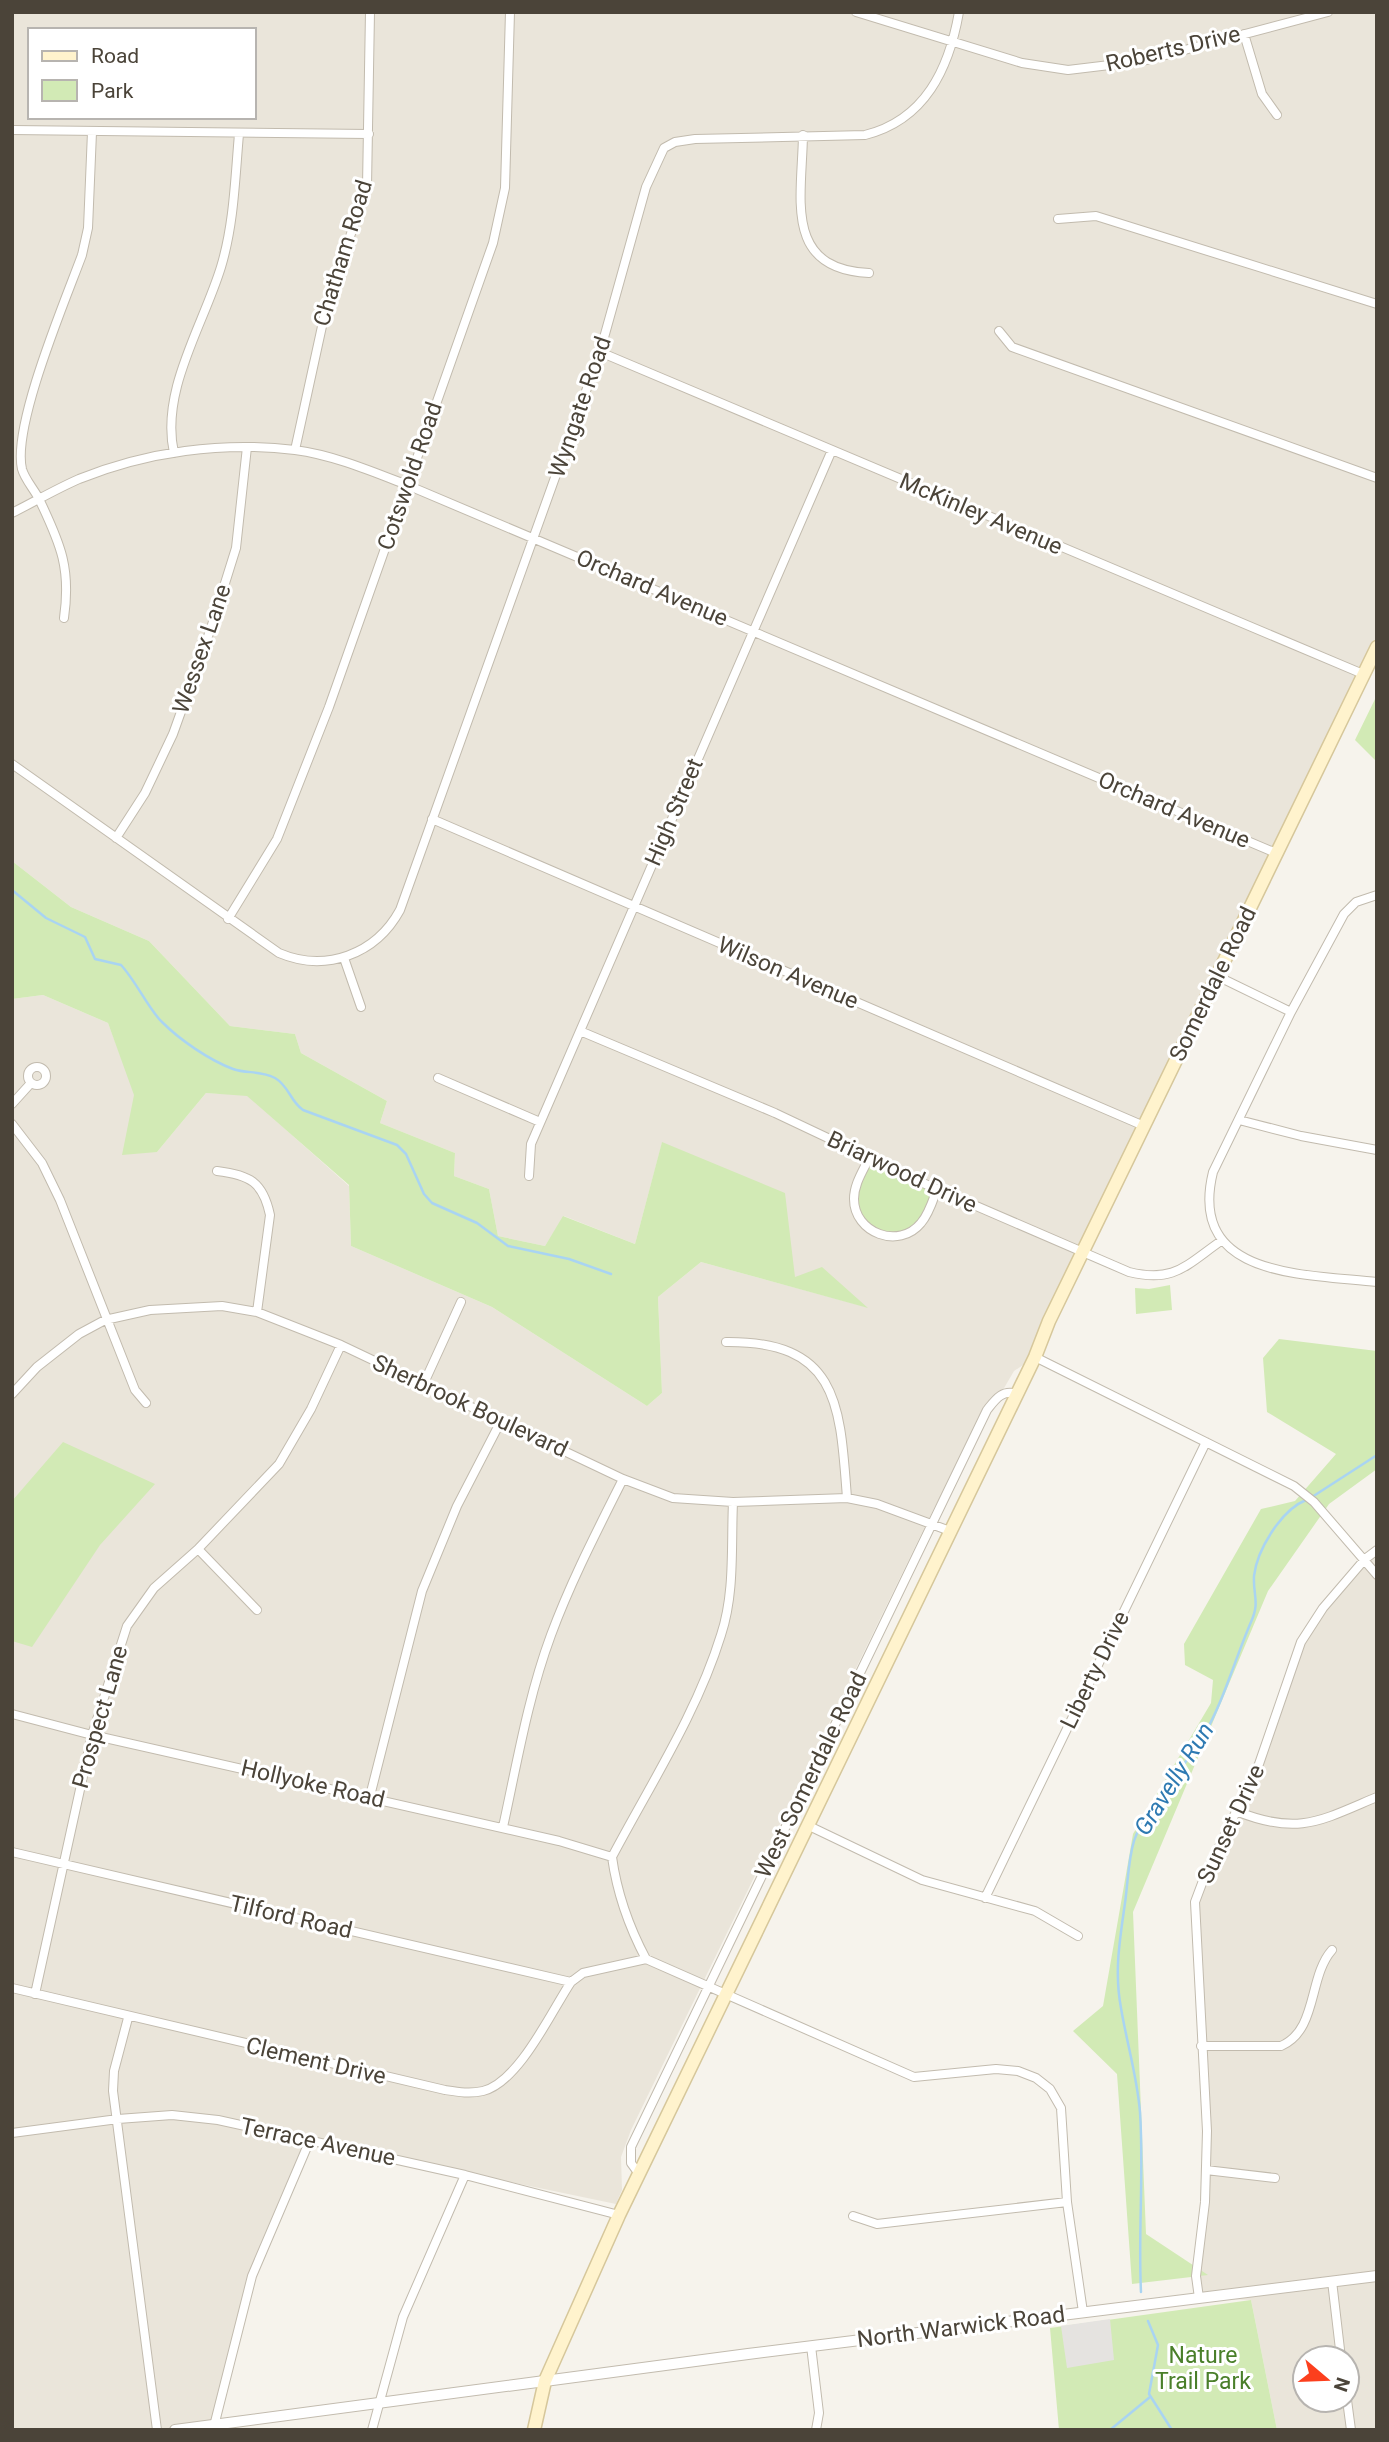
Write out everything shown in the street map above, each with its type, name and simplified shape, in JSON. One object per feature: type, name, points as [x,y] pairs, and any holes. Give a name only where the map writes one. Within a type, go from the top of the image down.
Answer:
[{"type":"main road","name":"Somerdale Road","points":[[1049,1321],[1377,647]]},
{"type":"main road","name":"West Somerdale Road","points":[[534,2430],[545,2381],[619,2215],[728,1996],[807,1825],[1035,1357],[1049,1321]]},
{"type":"street","name":"Chatham Road","points":[[295,450],[326,308],[367,186],[370,12]]},
{"type":"street","name":"Cotswold Road","points":[[228,919],[277,839],[328,707],[493,243],[505,188],[510,12]]},
{"type":"street","name":"Roberts Drive","points":[[856,12],[1022,63],[1068,70],[1143,61],[1328,12]]},
{"type":"street","name":"Wyngate Road","points":[[344,958],[375,941],[392,923],[600,352],[646,187],[664,148],[675,142],[695,139],[864,135],[898,124],[920,105],[941,73],[954,43],[960,12]]},
{"type":"street","points":[[1244,34],[1262,94],[1278,115]]},
{"type":"street","points":[[12,130],[369,134]]},
{"type":"street","points":[[64,618],[69,585],[65,561],[40,499],[22,471],[20,451],[26,416],[85,242],[92,132]]},
{"type":"street","points":[[174,453],[169,430],[180,379],[221,268],[232,222],[239,134]]},
{"type":"street","points":[[803,135],[802,223],[806,240],[815,254],[826,263],[853,272],[869,272]]},
{"type":"street","points":[[1058,219],[1096,216],[1377,304]]},
{"type":"street","points":[[999,331],[1012,347],[1377,478]]},
{"type":"street","name":"McKinley Avenue","points":[[600,352],[1363,674]]},
{"type":"street","name":"Wessex Lane","points":[[116,838],[145,793],[173,734],[211,628],[236,548],[247,447]]},
{"type":"street","name":"Orchard Avenue","points":[[12,513],[78,479],[128,462],[200,448],[295,450],[354,465],[533,538],[1276,853]]},
{"type":"street","name":"High Street","points":[[530,1176],[531,1144],[540,1122],[832,450]]},
{"type":"street","points":[[12,764],[228,919],[292,959],[312,962],[344,958],[361,1007]]},
{"type":"street","name":"Wilson Avenue","points":[[432,819],[1144,1126]]},
{"type":"street","points":[[1377,895],[1356,902],[1344,914],[1291,1012],[1213,1172],[1208,1194],[1209,1213],[1221,1241],[1236,1255],[1257,1264],[1295,1273],[1377,1282]]},
{"type":"street","points":[[1217,976],[1291,1012]]},
{"type":"street","name":"Briarwood Drive","points":[[580,1031],[775,1113],[937,1189],[1129,1272],[1154,1278],[1170,1276],[1221,1241]]},
{"type":"street","points":[[438,1078],[540,1122]]},
{"type":"street","points":[[12,1104],[31,1083]]},
{"type":"street","points":[[1239,1120],[1301,1136],[1377,1150]]},
{"type":"street","points":[[12,1124],[42,1163],[54,1187],[105,1320],[135,1390],[146,1403]]},
{"type":"street","points":[[869,1158],[858,1181],[855,1204],[861,1221],[876,1233],[897,1237],[920,1224],[937,1189]]},
{"type":"street","points":[[217,1171],[236,1173],[259,1185],[267,1202],[270,1215],[257,1312]]},
{"type":"street","points":[[424,1383],[461,1302]]},
{"type":"street","name":"Sherbrook Boulevard","points":[[12,1394],[37,1367],[79,1334],[105,1320],[150,1310],[222,1306],[257,1312],[341,1345],[502,1419],[622,1479],[673,1498],[733,1502],[847,1498],[877,1504],[950,1531]]},
{"type":"street","points":[[726,1342],[760,1342],[788,1350],[810,1361],[825,1380],[843,1448],[847,1498]]},
{"type":"street","name":"Prospect Lane","points":[[35,1994],[92,1735],[127,1626],[154,1588],[198,1549],[279,1464],[312,1409],[341,1345]]},
{"type":"street","points":[[1035,1357],[1294,1486],[1314,1502],[1377,1575]]},
{"type":"street","name":"West Somerdale Road","points":[[639,2174],[631,2164],[631,2147],[934,1525],[987,1410],[996,1398],[1005,1393],[1017,1394]]},
{"type":"street","points":[[370,1796],[422,1591],[457,1506],[502,1419]]},
{"type":"street","name":"Liberty Drive","points":[[985,1898],[1206,1442]]},
{"type":"street","points":[[503,1827],[528,1715],[550,1637],[582,1560],[622,1479]]},
{"type":"street","points":[[646,1959],[632,1933],[615,1881],[612,1857],[694,1701],[721,1635],[729,1599],[733,1502]]},
{"type":"street","points":[[198,1549],[257,1610]]},
{"type":"street","name":"Sunset Drive","points":[[1199,2298],[1196,2276],[1207,2131],[1195,1902],[1259,1764],[1301,1642],[1323,1608],[1365,1559],[1377,1550]]},
{"type":"street","name":"Hollyoke Road","points":[[12,1714],[92,1735],[503,1827],[612,1857]]},
{"type":"street","points":[[1236,1811],[1269,1822],[1296,1825],[1316,1822],[1377,1797]]},
{"type":"street","points":[[807,1825],[922,1880],[1035,1911],[1078,1936]]},
{"type":"street","name":"Tilford Road","points":[[12,1852],[570,1982]]},
{"type":"street","points":[[1201,2046],[1281,2046],[1293,2041],[1307,2015],[1318,1973],[1332,1950]]},
{"type":"street","points":[[570,1982],[583,1973],[646,1959],[914,2077],[996,2069],[1018,2071],[1037,2078],[1050,2089],[1061,2108],[1067,2202],[1083,2312]]},
{"type":"street","name":"Clement Drive","points":[[12,1988],[128,2018],[468,2093],[494,2086],[517,2065],[570,1982]]},
{"type":"street","points":[[128,2018],[114,2071],[113,2091],[157,2430]]},
{"type":"street","name":"Terrace Avenue","points":[[12,2133],[172,2115],[218,2120],[465,2175],[619,2215]]},
{"type":"street","points":[[214,2427],[252,2276],[310,2140]]},
{"type":"street","points":[[1206,2170],[1275,2178]]},
{"type":"street","points":[[372,2430],[403,2317],[465,2175]]},
{"type":"street","points":[[853,2216],[877,2224],[1067,2202]]},
{"type":"street","name":"North Warwick Road","points":[[175,2430],[214,2427],[811,2346],[1377,2276]]},
{"type":"street","points":[[1332,2281],[1339,2344]]},
{"type":"street","points":[[811,2346],[819,2413],[816,2430]]},
{"type":"shaded area","points":[[12,12],[1377,12],[1377,647],[1035,1357],[1014,1371],[934,1508],[631,2130],[621,2157],[622,2190],[616,2204],[310,2140],[265,2241],[215,2424],[175,2430],[12,2430],[12,999],[43,995],[108,1023],[157,1152],[206,1093],[247,1095],[349,1186],[351,1246],[492,1307],[647,1406],[662,1393],[658,1297],[701,1262],[866,1307],[795,1278],[662,1143],[635,1244],[564,1216],[545,1246],[498,1236],[489,1189],[454,1176],[455,1153],[380,1123],[387,1101],[301,1053],[295,1034],[230,1026],[149,941],[71,907],[12,861]]},
{"type":"shaded area","points":[[1377,1550],[1377,2430],[1277,2430],[1251,2300],[1199,2298],[1207,2131],[1195,1902],[1259,1764],[1288,1674],[1323,1608]]},
{"type":"shaded area","points":[[1110,2319],[1114,2360],[1067,2368],[1061,2326]]},
{"type":"green space","points":[[1377,695],[1377,762],[1355,740]]},
{"type":"green space","points":[[12,861],[71,907],[149,941],[230,1026],[295,1034],[301,1053],[387,1101],[380,1123],[455,1153],[454,1176],[489,1189],[498,1236],[545,1246],[563,1216],[635,1244],[662,1142],[785,1193],[795,1277],[822,1267],[868,1308],[701,1262],[658,1297],[662,1393],[647,1406],[492,1307],[351,1246],[349,1185],[247,1096],[206,1093],[157,1152],[122,1155],[134,1095],[108,1023],[43,995],[12,999]]},
{"type":"green space","points":[[869,1158],[937,1189],[925,1216],[907,1234],[876,1233],[857,1212],[857,1181]]},
{"type":"green space","points":[[1170,1285],[1172,1310],[1136,1314],[1135,1288],[1149,1289]]},
{"type":"green space","points":[[1279,1339],[1377,1351],[1377,1469],[1329,1504],[1268,1591],[1133,1912],[1146,2234],[1208,2275],[1132,2284],[1117,2074],[1073,2031],[1103,2006],[1133,1834],[1211,1703],[1213,1680],[1185,1665],[1184,1644],[1261,1509],[1295,1501],[1336,1454],[1267,1412],[1263,1358]]},
{"type":"green space","points":[[63,1442],[155,1484],[100,1545],[32,1647],[12,1641],[12,1501]]},
{"type":"green space","name":"Nature Trail Park","points":[[1251,2300],[1277,2430],[1059,2430],[1050,2328]]},
{"type":"waterway","points":[[12,890],[46,918],[85,937],[95,959],[121,965],[157,1017],[195,1049],[233,1069],[275,1078],[303,1110],[397,1145],[406,1154],[424,1194],[432,1203],[477,1223],[508,1246],[569,1259],[611,1274]]},
{"type":"waterway","name":"Gravelly Run","points":[[1312,1497],[1377,1455]]},
{"type":"waterway","name":"Gravelly Run","points":[[1141,2292],[1140,2112],[1118,1981],[1120,1942],[1132,1849],[1146,1816],[1196,1747],[1218,1708],[1254,1615],[1254,1576],[1265,1543],[1288,1512],[1306,1500]]},
{"type":"waterway","name":"Gravelly Run","points":[[1148,2321],[1158,2345],[1149,2394],[1172,2430]]},
{"type":"waterway","points":[[1110,2430],[1150,2397]]}]
